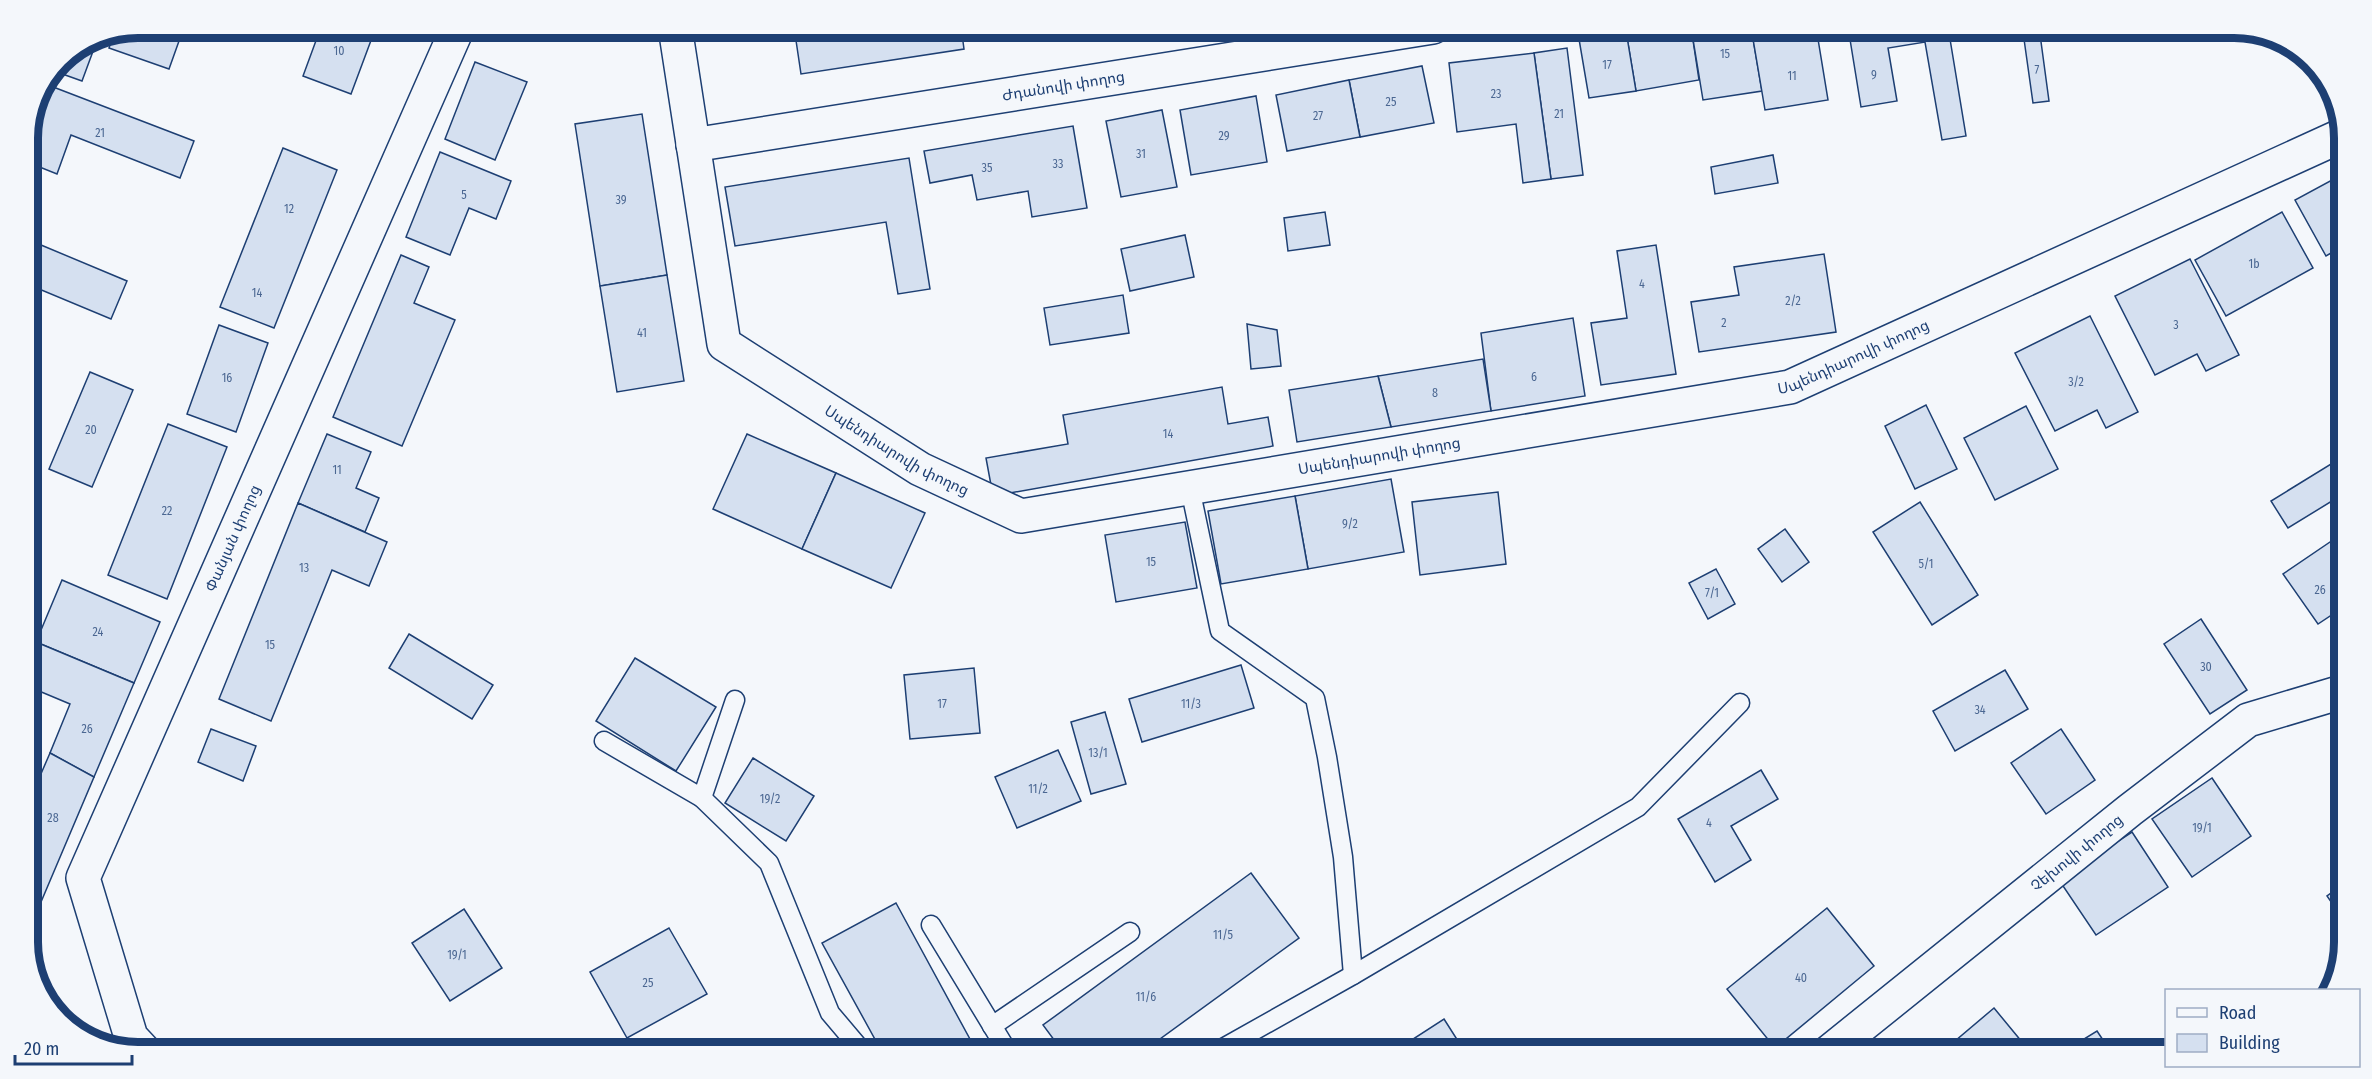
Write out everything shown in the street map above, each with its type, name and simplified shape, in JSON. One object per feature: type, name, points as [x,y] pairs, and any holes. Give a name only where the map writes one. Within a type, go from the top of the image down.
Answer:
[{"type":"street","name":"Փանյան փողոց","points":[[129,1041],[82,878],[453,38]]},
{"type":"street","name":"Սպենդիարովի փողոց","points":[[677,38],[724,344],[920,469],[1021,516],[1790,387],[2334,139]]},
{"type":"street","name":"Ժդանովի փողոց","points":[[693,145],[1364,38]]},
{"type":"street","name":"Չեխովի փողոց","points":[[1841,1042],[2130,810],[2248,720],[2334,694]]},
{"type":"lane","points":[[1190,488],[1220,631],[1314,698],[1327,757],[1343,857],[1353,975]]},
{"type":"lane","points":[[702,798],[735,700]]},
{"type":"lane","points":[[1234,1042],[1353,975],[1638,807],[1740,703]]},
{"type":"lane","points":[[604,741],[702,798],[769,863],[830,1013],[855,1042]]},
{"type":"lane","points":[[931,925],[1002,1042]]},
{"type":"lane","points":[[992,1026],[1130,932]]},
{"type":"building","points":[[180,38],[169,69],[109,48],[111,41],[118,39]]},
{"type":"building","points":[[317,38],[372,38],[351,94],[303,76]]},
{"type":"building","points":[[796,38],[962,38],[964,49],[801,74]]},
{"type":"building","points":[[1627,38],[1693,38],[1699,80],[1636,91]]},
{"type":"building","points":[[1627,38],[1636,91],[1589,98],[1579,39]]},
{"type":"building","points":[[1693,38],[1753,38],[1762,91],[1703,100]]},
{"type":"building","points":[[1753,38],[1818,38],[1828,100],[1765,110]]},
{"type":"building","points":[[1850,38],[1950,38],[1966,136],[1942,140],[1925,42],[1888,48],[1897,101],[1861,107]]},
{"type":"building","points":[[2024,38],[2040,38],[2049,101],[2033,103]]},
{"type":"building","points":[[94,47],[82,81],[61,74],[82,54]]},
{"type":"building","points":[[1567,48],[1583,175],[1551,179],[1534,53]]},
{"type":"building","points":[[1534,53],[1551,179],[1523,183],[1516,124],[1457,132],[1449,63]]},
{"type":"building","points":[[475,62],[527,82],[495,160],[445,139]]},
{"type":"building","points":[[1422,66],[1434,123],[1360,137],[1349,80]]},
{"type":"building","points":[[1349,80],[1360,137],[1287,151],[1276,95]]},
{"type":"building","points":[[52,87],[194,141],[180,178],[71,135],[57,174],[38,166],[38,131],[41,112]]},
{"type":"building","points":[[1256,96],[1267,162],[1191,175],[1180,110]]},
{"type":"building","points":[[1162,110],[1177,187],[1121,197],[1106,121]]},
{"type":"building","points":[[642,114],[667,275],[600,286],[575,124]]},
{"type":"building","points":[[1073,126],[1087,208],[1032,217],[1028,191],[977,200],[972,175],[930,183],[924,151]]},
{"type":"building","points":[[283,148],[337,170],[274,328],[220,307]]},
{"type":"building","points":[[440,152],[511,181],[496,219],[469,208],[450,255],[406,237]]},
{"type":"building","points":[[1773,155],[1778,183],[1715,194],[1711,167]]},
{"type":"building","points":[[909,158],[930,289],[898,294],[886,222],[735,246],[725,187]]},
{"type":"building","points":[[2334,179],[2334,251],[2326,256],[2295,200]]},
{"type":"building","points":[[1325,212],[1330,245],[1288,251],[1284,218]]},
{"type":"building","points":[[2282,212],[2313,268],[2226,316],[2195,260]]},
{"type":"building","points":[[1185,235],[1194,277],[1130,291],[1121,249]]},
{"type":"building","points":[[41,245],[127,281],[111,319],[38,289],[38,252]]},
{"type":"building","points":[[1656,245],[1676,374],[1601,385],[1591,323],[1627,318],[1617,251]]},
{"type":"building","points":[[1824,254],[1836,332],[1699,352],[1691,302],[1739,295],[1734,267]]},
{"type":"building","points":[[401,255],[429,267],[414,303],[455,320],[402,446],[333,417]]},
{"type":"building","points":[[2190,259],[2239,355],[2206,371],[2197,354],[2155,375],[2115,296]]},
{"type":"building","points":[[667,275],[684,381],[617,392],[600,286]]},
{"type":"building","points":[[1123,295],[1129,333],[1050,345],[1044,308]]},
{"type":"building","points":[[2090,316],[2138,412],[2106,428],[2097,410],[2055,431],[2015,353]]},
{"type":"building","points":[[1573,318],[1585,396],[1491,411],[1481,333]]},
{"type":"building","points":[[1247,324],[1277,330],[1281,366],[1251,369]]},
{"type":"building","points":[[219,325],[268,343],[236,432],[187,414]]},
{"type":"building","points":[[1483,359],[1491,411],[1391,427],[1378,376]]},
{"type":"building","points":[[90,372],[133,390],[92,487],[49,469]]},
{"type":"building","points":[[1378,376],[1391,427],[1297,442],[1289,390]]},
{"type":"building","points":[[1222,387],[1228,424],[1268,417],[1273,446],[993,496],[986,458],[1068,444],[1063,415]]},
{"type":"building","points":[[1926,405],[1957,469],[1915,489],[1885,426]]},
{"type":"building","points":[[2026,406],[2058,469],[1995,500],[1964,438]]},
{"type":"building","points":[[168,424],[227,447],[167,599],[108,575]]},
{"type":"building","points":[[327,434],[371,452],[356,488],[379,498],[365,532],[298,503]]},
{"type":"building","points":[[747,434],[836,473],[802,549],[713,509]]},
{"type":"building","points":[[2331,464],[2334,469],[2334,500],[2288,528],[2271,501]]},
{"type":"building","points":[[836,473],[925,513],[891,588],[802,549]]},
{"type":"building","points":[[1391,479],[1404,552],[1308,569],[1295,496]]},
{"type":"building","points":[[1498,492],[1506,564],[1420,575],[1412,502]]},
{"type":"building","points":[[1295,496],[1308,569],[1221,584],[1208,511]]},
{"type":"building","points":[[1920,502],[1978,595],[1932,625],[1873,532]]},
{"type":"building","points":[[298,503],[387,542],[369,586],[332,570],[271,721],[219,699]]},
{"type":"building","points":[[1185,522],[1197,588],[1116,602],[1105,535]]},
{"type":"building","points":[[1785,529],[1809,562],[1782,582],[1758,549]]},
{"type":"building","points":[[2333,540],[2334,613],[2318,624],[2283,574]]},
{"type":"building","points":[[1716,569],[1735,604],[1708,619],[1689,583]]},
{"type":"building","points":[[62,580],[160,622],[134,683],[38,643],[38,637]]},
{"type":"building","points":[[2201,619],[2247,690],[2210,714],[2164,644]]},
{"type":"building","points":[[409,634],[493,685],[472,719],[389,668]]},
{"type":"building","points":[[38,643],[134,683],[94,777],[50,753],[70,704],[38,691]]},
{"type":"building","points":[[635,658],[716,707],[676,771],[596,721]]},
{"type":"building","points":[[1241,665],[1254,708],[1142,742],[1129,699]]},
{"type":"building","points":[[974,668],[980,733],[910,739],[904,675]]},
{"type":"building","points":[[2005,670],[2028,709],[1955,751],[1933,711]]},
{"type":"building","points":[[1105,712],[1126,784],[1091,794],[1071,722]]},
{"type":"building","points":[[211,729],[256,746],[243,781],[198,762]]},
{"type":"building","points":[[2061,729],[2095,780],[2046,814],[2011,763]]},
{"type":"building","points":[[1058,750],[1081,801],[1017,828],[995,777]]},
{"type":"building","points":[[50,753],[94,777],[38,909],[38,781]]},
{"type":"building","points":[[753,758],[814,796],[786,841],[725,803]]},
{"type":"building","points":[[1761,770],[1778,799],[1731,826],[1751,860],[1715,882],[1678,819]]},
{"type":"building","points":[[2212,778],[2251,836],[2192,877],[2152,819]]},
{"type":"building","points":[[2132,832],[2168,887],[2096,935],[2059,880]]},
{"type":"building","points":[[1251,873],[1299,938],[1156,1042],[1056,1042],[1043,1025]]},
{"type":"building","points":[[2334,891],[2334,906],[2327,896]]},
{"type":"building","points":[[896,903],[972,1042],[876,1042],[822,943]]},
{"type":"building","points":[[1827,908],[1874,966],[1782,1042],[1770,1042],[1727,989]]},
{"type":"building","points":[[464,909],[502,968],[450,1001],[412,943]]},
{"type":"building","points":[[669,928],[707,994],[627,1038],[590,972]]},
{"type":"building","points":[[1994,1008],[2022,1042],[1954,1042]]},
{"type":"building","points":[[1444,1019],[1459,1042],[1408,1042]]},
{"type":"building","points":[[2097,1031],[2104,1042],[2079,1042]]}]
